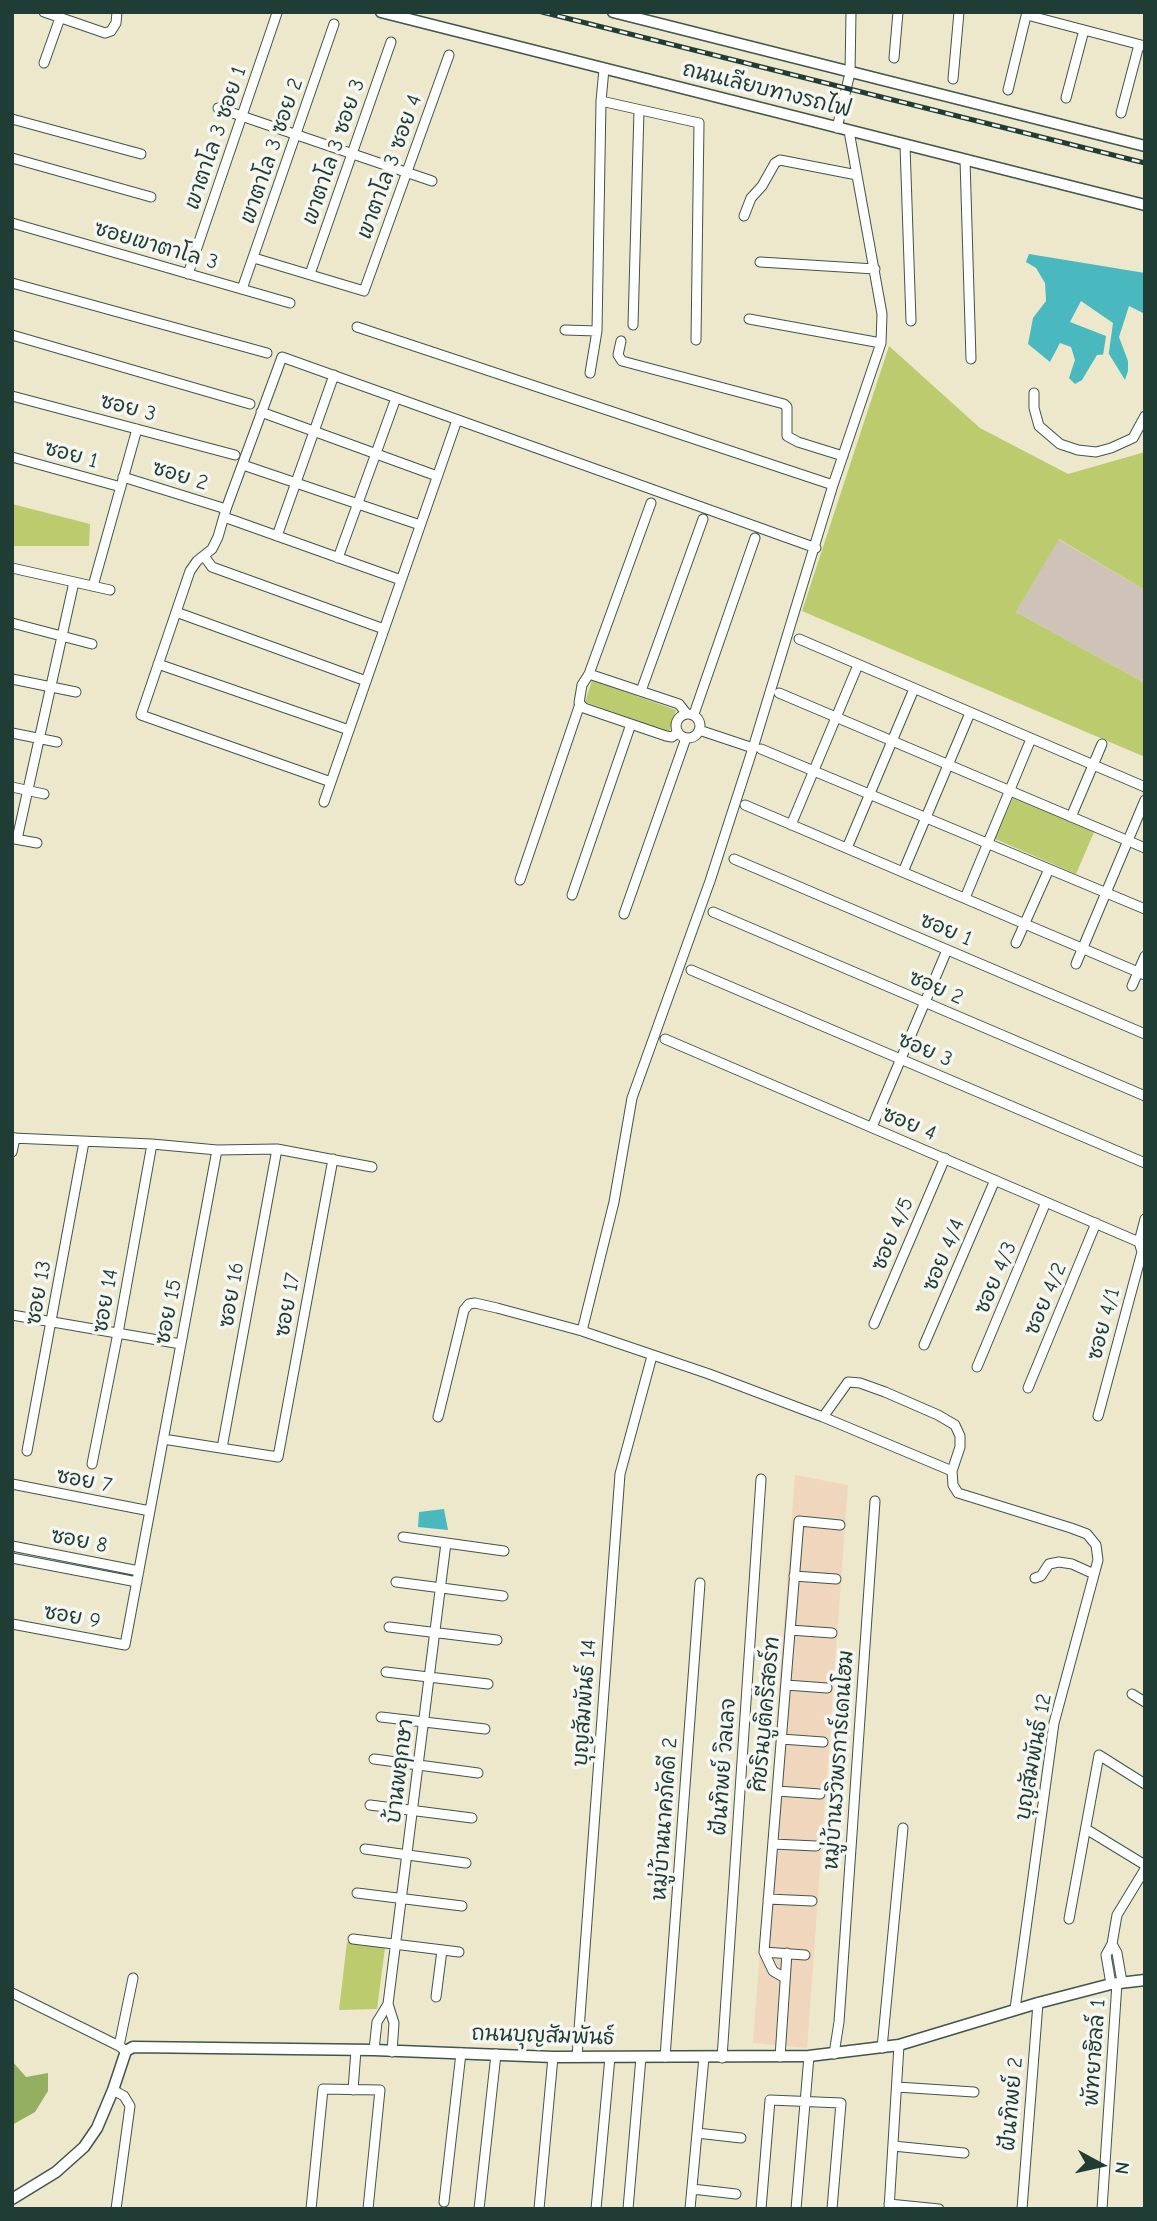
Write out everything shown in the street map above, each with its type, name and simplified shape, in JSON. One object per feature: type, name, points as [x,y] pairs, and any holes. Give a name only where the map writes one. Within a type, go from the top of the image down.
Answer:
[{"type":"street","points":[[44,12],[105,33],[111,31],[116,23],[117,12]]},
{"type":"street","name":"ถนนเลียบทางรถไฟ","points":[[381,12],[1145,205]]},
{"type":"street","name":"ถนนเลียบทางรถไฟ","points":[[613,12],[1145,146]]},
{"type":"street","points":[[837,128],[850,73],[851,12]]},
{"type":"street","points":[[894,58],[898,12]]},
{"type":"street","points":[[953,79],[959,12]]},
{"type":"street","name":"เขาตาโล 3 ซอย 1","points":[[188,274],[277,13]]},
{"type":"street","points":[[1008,90],[1027,13],[1142,46],[1121,113]]},
{"type":"street","points":[[44,63],[60,18]]},
{"type":"street","name":"เขาตาโล 3 ซอย 2","points":[[242,289],[334,24]]},
{"type":"street","points":[[1066,98],[1084,30]]},
{"type":"street","name":"เขาตาโล 3 ซอย 3","points":[[310,274],[391,42]]},
{"type":"street","name":"เขาตาโล 3 ซอย 4","points":[[310,274],[364,290],[449,55]]},
{"type":"street","points":[[590,373],[597,331],[601,101],[604,69]]},
{"type":"street","points":[[601,101],[699,123],[696,340]]},
{"type":"street","points":[[218,108],[432,181]]},
{"type":"street","points":[[633,325],[639,110]]},
{"type":"street","points":[[12,120],[141,154]]},
{"type":"street","points":[[582,1331],[614,1202],[632,1098],[757,748],[833,485],[881,344],[882,314],[849,131]]},
{"type":"street","points":[[905,145],[911,321]]},
{"type":"street","points":[[12,158],[151,197]]},
{"type":"street","points":[[744,216],[751,198],[762,186],[775,163],[780,160],[856,175]]},
{"type":"street","points":[[965,160],[971,359]]},
{"type":"street","name":"ซอยเขาตาโล 3","points":[[12,223],[290,303]]},
{"type":"street","points":[[254,258],[310,274]]},
{"type":"street","points":[[760,262],[875,269]]},
{"type":"street","points":[[13,284],[267,353]]},
{"type":"street","points":[[749,319],[881,344]]},
{"type":"street","points":[[357,327],[833,485]]},
{"type":"street","points":[[565,330],[597,331]]},
{"type":"street","points":[[12,335],[250,404]]},
{"type":"street","points":[[621,341],[618,355],[622,361],[784,404],[787,407],[787,436],[843,456]]},
{"type":"street","points":[[331,782],[141,715],[190,571],[197,561],[212,549],[218,537],[282,357],[816,548]]},
{"type":"street","points":[[277,536],[334,375]]},
{"type":"street","points":[[1034,393],[1034,408],[1039,426],[1060,444],[1079,450],[1096,452],[1133,438],[1145,416]]},
{"type":"street","name":"ซอย 3","points":[[12,396],[235,455]]},
{"type":"street","points":[[338,558],[396,398]]},
{"type":"street","points":[[261,412],[437,476]]},
{"type":"street","points":[[324,803],[457,420]]},
{"type":"street","points":[[93,586],[137,429]]},
{"type":"street","name":"ซอย 1","points":[[12,457],[122,482]]},
{"type":"street","points":[[243,465],[420,525]]},
{"type":"street","name":"ซอย 2","points":[[122,482],[225,513],[277,536],[401,580]]},
{"type":"street","points":[[520,880],[580,704],[579,695],[650,503]]},
{"type":"street","points":[[641,691],[703,519]]},
{"type":"street","points":[[624,914],[682,735],[677,721],[690,714],[755,538]]},
{"type":"street","points":[[205,556],[212,568],[384,629]]},
{"type":"street","points":[[12,568],[110,590]]},
{"type":"street","points":[[37,843],[15,839],[74,582]]},
{"type":"street","points":[[176,612],[366,681]]},
{"type":"street","points":[[12,623],[92,644]]},
{"type":"street","points":[[799,639],[1145,788]]},
{"type":"street","points":[[158,664],[349,730]]},
{"type":"street","points":[[791,825],[858,665]]},
{"type":"street","points":[[580,704],[584,708],[666,736],[696,735],[699,730],[699,720],[679,704],[589,674]]},
{"type":"street","points":[[12,679],[76,692]]},
{"type":"street","points":[[846,848],[914,689]]},
{"type":"street","points":[[779,692],[1145,848]]},
{"type":"street","points":[[903,872],[970,712]]},
{"type":"street","points":[[572,895],[631,724]]},
{"type":"street","points":[[699,730],[757,748],[1145,909]]},
{"type":"street","points":[[12,733],[57,742]]},
{"type":"street","points":[[965,898],[1031,739]]},
{"type":"street","points":[[1071,817],[1102,744]]},
{"type":"street","points":[[12,787],[44,794]]},
{"type":"street","points":[[1076,964],[1145,800]]},
{"type":"street","name":"ซอย 1","points":[[745,805],[1141,973]]},
{"type":"street","name":"ซอย 1","points":[[734,859],[1145,1034]]},
{"type":"street","points":[[1016,943],[1049,869]]},
{"type":"street","name":"ซอย 2","points":[[713,912],[1145,1096]]},
{"type":"street","points":[[872,1127],[947,950]]},
{"type":"street","points":[[1132,986],[1141,973],[1145,956]]},
{"type":"street","name":"ซอย 3","points":[[691,970],[1145,1163]]},
{"type":"street","name":"ซอย 4","points":[[665,1039],[1139,1241]]},
{"type":"street","points":[[12,1152],[13,1138],[152,1144],[217,1150],[276,1149],[372,1167]]},
{"type":"street","name":"ซอย 13","points":[[27,1451],[84,1142]]},
{"type":"street","name":"ซอย 14","points":[[92,1464],[152,1144]]},
{"type":"street","name":"ซอย 16","points":[[222,1448],[276,1149]]},
{"type":"street","name":"ซอย 15","points":[[125,1645],[217,1150]]},
{"type":"street","name":"ซอย 4/5","points":[[874,1324],[945,1158]]},
{"type":"street","name":"ซอย 17","points":[[222,1448],[278,1457],[333,1159]]},
{"type":"street","name":"ซอย 4/4","points":[[924,1345],[995,1180]]},
{"type":"street","name":"ซอย 4/3","points":[[977,1367],[1046,1202]]},
{"type":"street","name":"ซอย 4/1","points":[[1098,1416],[1142,1252],[1139,1241],[1145,1219]]},
{"type":"street","name":"ซอย 4/2","points":[[1028,1388],[1096,1223]]},
{"type":"street","points":[[438,1417],[464,1310],[469,1304],[475,1303],[582,1331],[709,1374],[823,1417],[952,1471],[960,1447],[960,1436],[955,1425],[947,1419],[860,1383],[848,1382],[823,1417]]},
{"type":"street","points":[[12,1315],[181,1344]]},
{"type":"street","name":"บุญสัมพันธ์ 14","points":[[577,2057],[620,1474],[652,1356]]},
{"type":"street","points":[[163,1439],[222,1448]]},
{"type":"street","name":"บุญสัมพันธ์ 12","points":[[952,1471],[954,1490],[965,1496],[1087,1534],[1096,1545],[1098,1560],[1054,1723],[1015,2009]]},
{"type":"street","name":"ฝันทิพย์ วิลเลจ","points":[[722,2058],[761,1479]]},
{"type":"street","name":"ซอย 7","points":[[12,1484],[150,1511]]},
{"type":"street","name":"หมู่บ้านรวิพรการ์เดนโฮม","points":[[834,2054],[839,2022],[875,1502]]},
{"type":"street","name":"ศิขรินบูติครีสอร์ท","points":[[764,1952],[799,1521],[840,1525]]},
{"type":"street","points":[[403,1536],[504,1550]]},
{"type":"street","name":"บ้านพฤกษา","points":[[374,2050],[377,2022],[388,2004],[446,1543]]},
{"type":"street","name":"ซอย 8","points":[[12,1546],[139,1570]]},
{"type":"street","name":"ซอย 8","points":[[12,1558],[136,1582]]},
{"type":"street","points":[[1035,1578],[1041,1576],[1049,1564],[1059,1562],[1072,1563],[1094,1574]]},
{"type":"street","points":[[794,1576],[836,1579]]},
{"type":"street","points":[[396,1582],[503,1596]]},
{"type":"street","name":"หมู่บ้านนาคภัคดี 2","points":[[665,2057],[700,1583]]},
{"type":"street","name":"ซอย 9","points":[[12,1624],[125,1645]]},
{"type":"street","points":[[389,1628],[496,1640]]},
{"type":"street","points":[[790,1630],[832,1633]]},
{"type":"street","points":[[386,1672],[488,1684]]},
{"type":"street","points":[[786,1685],[827,1688]]},
{"type":"street","points":[[1132,1694],[1145,1702]]},
{"type":"street","points":[[381,1717],[485,1729]]},
{"type":"street","points":[[781,1739],[823,1742]]},
{"type":"street","points":[[1069,1919],[1099,1755],[1145,1784]]},
{"type":"street","points":[[374,1759],[478,1773]]},
{"type":"street","points":[[777,1791],[820,1794]]},
{"type":"street","points":[[370,1805],[472,1818]]},
{"type":"street","points":[[882,2048],[903,1828]]},
{"type":"street","points":[[1086,1829],[1145,1867]]},
{"type":"street","points":[[773,1844],[816,1846]]},
{"type":"street","points":[[365,1849],[466,1863]]},
{"type":"street","name":"พัทยาฮิลล์ 1","points":[[1102,2209],[1117,1983],[1106,1955],[1112,1944],[1117,1914],[1145,1867]]},
{"type":"street","points":[[357,1893],[462,1906]]},
{"type":"street","points":[[768,1899],[813,1901]]},
{"type":"street","points":[[353,1939],[459,1952]]},
{"type":"street","points":[[436,1997],[442,1950]]},
{"type":"street","points":[[785,1978],[773,1971],[764,1952],[805,1955]]},
{"type":"street","points":[[780,2057],[787,1953]]},
{"type":"street","points":[[12,2199],[56,2172],[84,2147],[97,2128],[113,2090],[123,2049],[133,1978]]},
{"type":"street","name":"ถนนบุญสัมพันธ์","points":[[123,2049],[143,2046],[374,2050],[553,2057],[809,2056],[899,2045],[1015,2009],[1117,1983],[1145,1980]]},
{"type":"street","points":[[12,1993],[123,2049]]},
{"type":"street","name":"ฝันทิพย์ 2","points":[[1022,2209],[1038,2003]]},
{"type":"street","name":"บ้านพฤกษา","points":[[388,2004],[394,2023],[392,2052]]},
{"type":"street","points":[[899,2045],[889,2206],[939,2209]]},
{"type":"street","points":[[353,2090],[356,2050]]},
{"type":"street","points":[[444,2202],[461,2053]]},
{"type":"street","points":[[479,2209],[496,2054]]},
{"type":"street","points":[[796,2209],[809,2056]]},
{"type":"street","points":[[539,2209],[553,2057]]},
{"type":"street","points":[[596,2209],[610,2057]]},
{"type":"street","points":[[628,2209],[642,2057]]},
{"type":"street","points":[[690,2209],[704,2057]]},
{"type":"street","points":[[897,2087],[974,2092]]},
{"type":"street","points":[[311,2209],[323,2089],[380,2090],[368,2209]]},
{"type":"street","points":[[113,2090],[124,2096],[130,2106],[116,2209]]},
{"type":"street","points":[[761,2209],[770,2100],[841,2103],[832,2209]]},
{"type":"street","points":[[698,2133],[741,2138]]},
{"type":"street","points":[[893,2146],[964,2153]]},
{"type":"street","points":[[692,2189],[736,2194]]},
{"type":"shaded area","points":[[1058,539],[1145,590],[1145,683],[1016,612]]},
{"type":"shaded area","points":[[795,1475],[848,1485],[807,2048],[753,2043]]},
{"type":"green space","points":[[889,346],[980,428],[1068,474],[1145,452],[1145,590],[1059,539],[1016,612],[1145,683],[1145,757],[802,611]]},
{"type":"green space","points":[[12,504],[90,524],[89,546],[12,546]]},
{"type":"green space","points":[[592,680],[676,710],[669,732],[585,702]]},
{"type":"green space","points":[[1014,795],[1095,830],[1076,874],[995,839]]},
{"type":"green space","points":[[347,1942],[385,1948],[377,2009],[339,2010]]},
{"type":"green space","points":[[12,2061],[26,2077],[48,2073],[48,2091],[35,2112],[12,2125]]},
{"type":"water","points":[[1029,254],[1145,273],[1145,314],[1129,306],[1119,337],[1128,361],[1125,380],[1109,354],[1097,355],[1082,380],[1075,384],[1069,378],[1075,360],[1071,347],[1060,343],[1050,362],[1028,344],[1033,318],[1046,301],[1045,283],[1036,268],[1026,262]]},
{"type":"water","points":[[444,1509],[448,1530],[418,1527],[419,1512]]},
{"type":"pier","points":[[1081,301],[1113,323],[1108,359],[1103,356],[1106,336],[1070,322]]},
{"type":"railway","points":[[542,12],[1145,163]]}]
